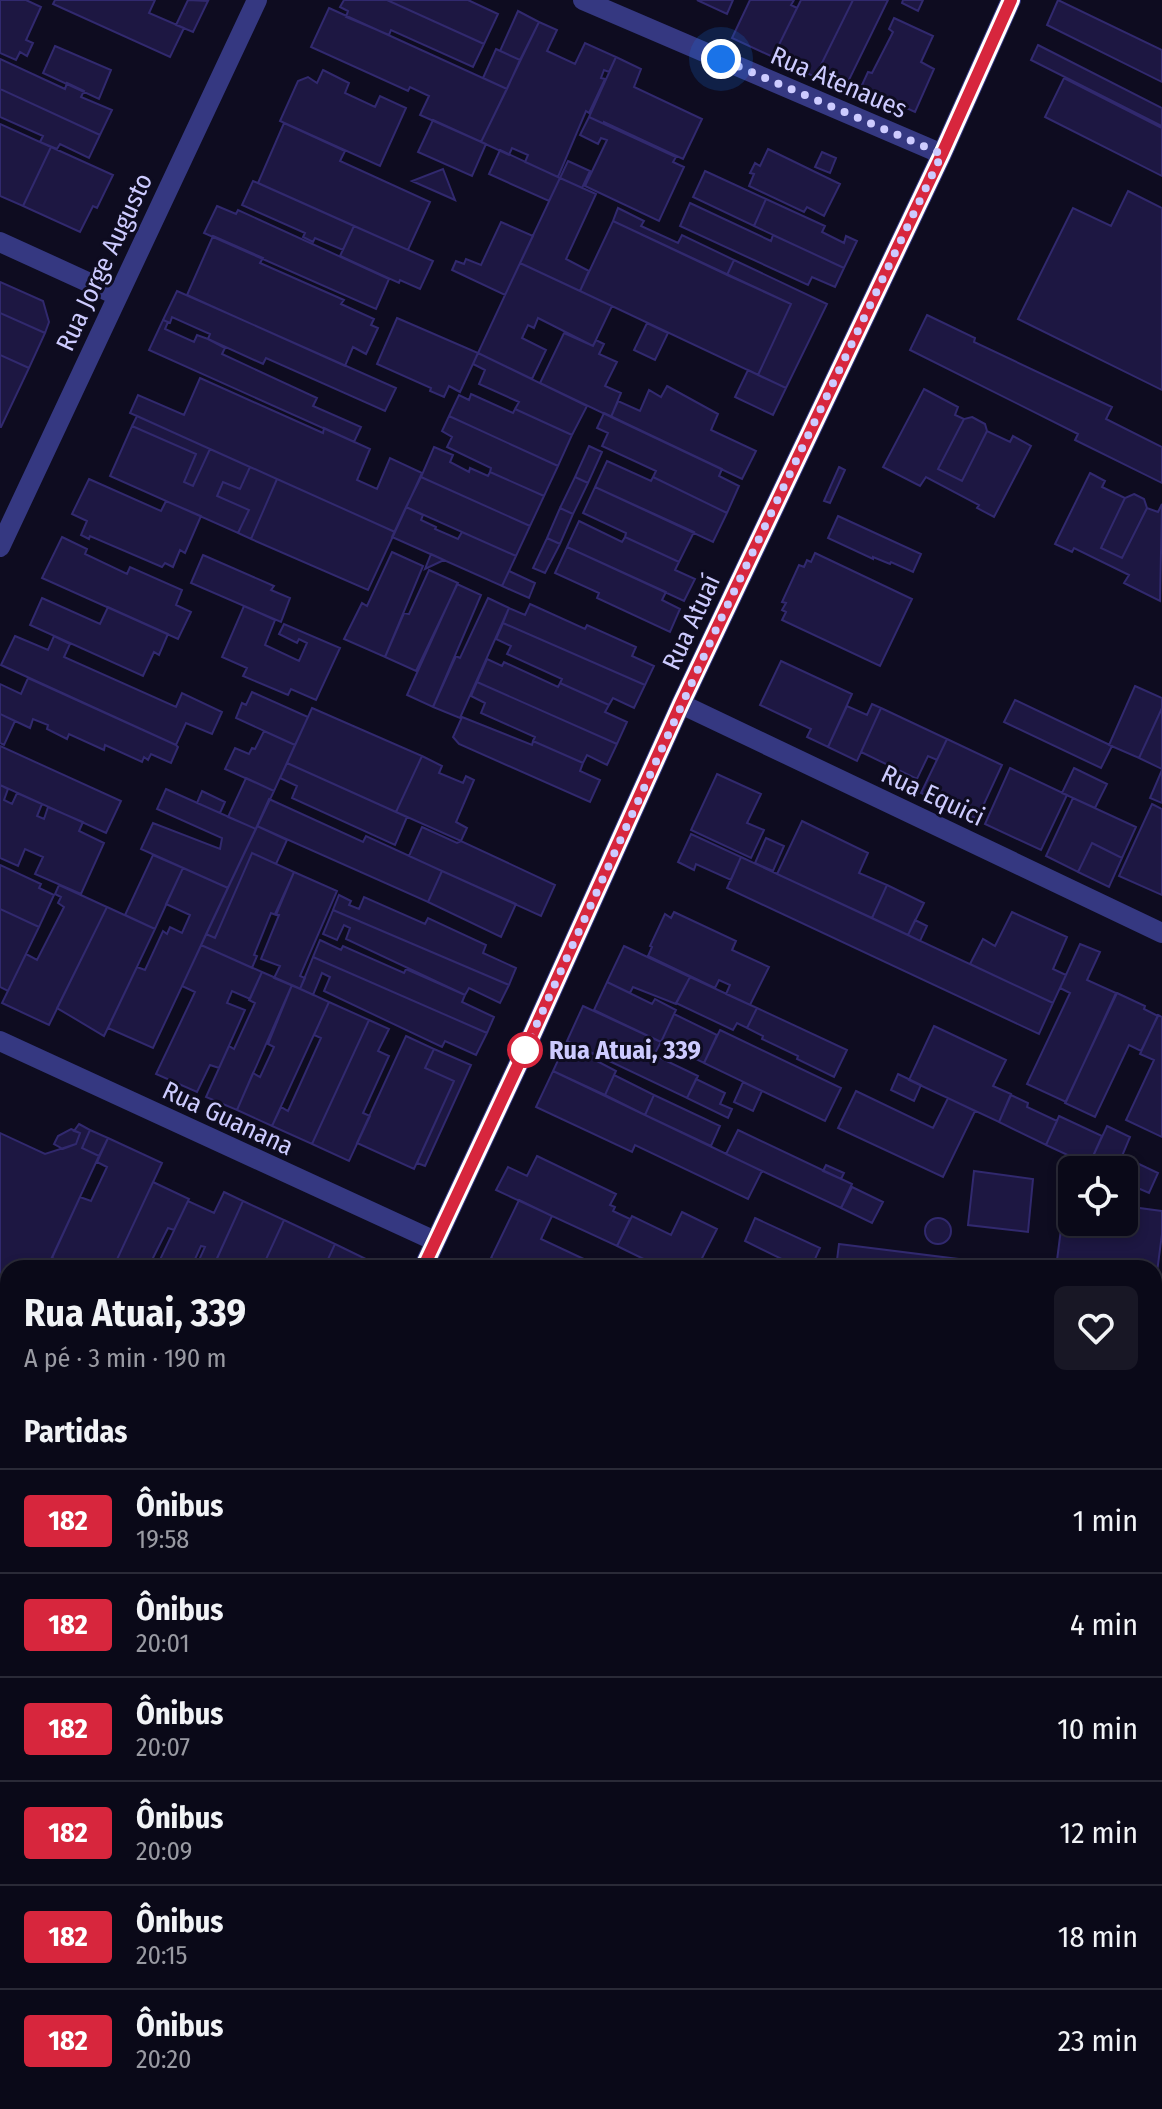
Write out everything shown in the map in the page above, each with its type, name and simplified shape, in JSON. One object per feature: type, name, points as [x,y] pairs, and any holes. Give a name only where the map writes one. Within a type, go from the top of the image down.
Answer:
[{"type":"street","name":"Rua Jorge Augusto","points":[[0,547],[257,0]]},
{"type":"street","name":"Rua Atenaues","points":[[583,0],[942,154]]},
{"type":"street","name":"Rua Atuaí","points":[[427,1260],[681,704],[942,154],[1011,0]]},
{"type":"street","points":[[0,242],[116,295]]},
{"type":"street","name":"Rua Equici","points":[[681,704],[1162,933]]},
{"type":"street","name":"Rua Guanana","points":[[0,1041],[435,1241]]},
{"type":"building","points":[[0,0],[26,0],[41,7],[26,40],[33,43],[27,56],[20,52],[16,60],[0,53]]},
{"type":"building","points":[[55,0],[155,0],[149,13],[184,28],[170,57],[53,4]]},
{"type":"building","points":[[188,0],[208,1],[193,32],[176,25]]},
{"type":"building","points":[[344,0],[387,0],[484,44],[473,67],[391,30],[389,35],[346,17],[348,11],[340,7]]},
{"type":"building","points":[[387,0],[468,0],[498,14],[484,44]]},
{"type":"building","points":[[697,0],[733,0],[727,14]]},
{"type":"building","points":[[750,0],[794,0],[791,5],[797,8],[773,57],[732,38]]},
{"type":"building","points":[[801,0],[853,0],[815,77],[773,57]]},
{"type":"building","points":[[853,0],[888,0],[844,90],[815,77]]},
{"type":"building","points":[[903,0],[923,0],[918,11],[902,3]]},
{"type":"building","points":[[1058,0],[1162,50],[1162,82],[1047,25]]},
{"type":"building","points":[[329,8],[507,89],[481,142],[420,115],[429,96],[410,87],[408,91],[311,47]]},
{"type":"building","points":[[518,11],[539,22],[520,60],[500,51]]},
{"type":"building","points":[[894,18],[933,36],[921,62],[934,69],[915,112],[866,90],[867,87],[862,85],[868,72],[872,73],[893,32],[889,29]]},
{"type":"building","points":[[539,22],[557,30],[547,51],[575,64],[585,43],[616,57],[609,72],[604,70],[601,78],[605,79],[589,113],[586,111],[558,177],[525,162],[528,155],[512,148],[509,155],[481,142]]},
{"type":"building","points":[[1038,45],[1162,108],[1162,126],[1031,60]]},
{"type":"building","points":[[55,46],[111,70],[99,99],[43,73]]},
{"type":"building","points":[[496,49],[520,60],[507,89],[483,78]]},
{"type":"building","points":[[616,57],[641,69],[634,87],[702,119],[683,159],[589,117]]},
{"type":"building","points":[[0,59],[65,89],[67,83],[84,91],[81,97],[112,110],[100,135],[0,89]]},
{"type":"building","points":[[323,70],[349,83],[345,93],[375,107],[380,96],[406,108],[380,166],[280,121],[298,81],[308,77],[317,83]]},
{"type":"building","points":[[1064,78],[1162,128],[1162,176],[1045,117]]},
{"type":"building","points":[[0,89],[100,135],[89,158],[60,144],[57,149],[40,142],[43,136],[0,117]]},
{"type":"building","points":[[589,117],[676,157],[673,162],[684,167],[659,221],[585,186],[607,140],[601,138],[598,144],[580,135]]},
{"type":"building","points":[[433,120],[486,144],[472,176],[418,152]]},
{"type":"building","points":[[284,123],[345,151],[340,161],[430,202],[408,250],[258,183]]},
{"type":"building","points":[[0,124],[51,147],[23,206],[0,196]]},
{"type":"building","points":[[51,147],[113,175],[97,208],[93,206],[80,232],[23,206]]},
{"type":"building","points":[[768,149],[840,184],[824,216],[807,207],[804,212],[749,186],[755,163],[760,166]]},
{"type":"building","points":[[500,150],[560,178],[549,201],[489,174]]},
{"type":"building","points":[[822,152],[836,158],[830,173],[815,167]]},
{"type":"building","points":[[568,161],[590,171],[582,188],[560,178]]},
{"type":"building","points":[[443,169],[455,200],[412,181]]},
{"type":"building","points":[[705,171],[766,199],[754,226],[693,197]]},
{"type":"building","points":[[560,178],[596,194],[566,259],[589,271],[580,291],[520,263]]},
{"type":"building","points":[[253,181],[354,226],[343,250],[315,238],[313,242],[303,237],[305,233],[242,205]]},
{"type":"building","points":[[1128,191],[1162,208],[1162,390],[1018,319],[1073,208],[1111,226]]},
{"type":"building","points":[[766,199],[825,226],[822,232],[844,243],[846,236],[857,241],[844,268],[754,226]]},
{"type":"building","points":[[690,203],[771,241],[773,235],[844,268],[835,287],[812,277],[808,285],[680,226]]},
{"type":"building","points":[[217,206],[236,214],[238,210],[389,279],[376,309],[204,233]]},
{"type":"building","points":[[618,208],[644,221],[641,226],[678,243],[682,235],[734,260],[727,275],[613,221]]},
{"type":"building","points":[[613,221],[791,304],[758,375],[580,291]]},
{"type":"building","points":[[501,222],[533,236],[505,295],[452,270],[456,261],[464,264],[466,259],[481,265]]},
{"type":"building","points":[[354,226],[433,261],[420,289],[400,280],[399,283],[340,256]]},
{"type":"building","points":[[213,236],[263,258],[260,263],[344,300],[341,304],[374,319],[371,325],[378,328],[366,354],[353,347],[345,366],[187,295]]},
{"type":"building","points":[[734,260],[827,304],[786,388],[758,375],[791,304],[727,275]]},
{"type":"building","points":[[520,263],[612,306],[593,346],[538,318],[534,328],[528,325],[522,338],[546,350],[532,379],[478,353]]},
{"type":"building","points":[[0,282],[43,301],[49,322],[45,333],[0,313]]},
{"type":"building","points":[[177,291],[396,388],[385,411],[266,358],[263,364],[208,339],[210,334],[172,317],[170,323],[163,320]]},
{"type":"building","points":[[0,313],[45,333],[29,368],[0,355]]},
{"type":"building","points":[[927,315],[975,338],[974,342],[1112,407],[1106,419],[1162,447],[1162,483],[1075,440],[1078,434],[910,350]]},
{"type":"building","points":[[397,318],[478,353],[460,392],[449,386],[444,397],[377,364]]},
{"type":"building","points":[[163,320],[168,322],[165,329],[194,342],[197,335],[208,339],[225,348],[222,354],[317,398],[313,406],[361,427],[354,442],[149,350]]},
{"type":"building","points":[[647,323],[668,333],[655,360],[634,350]]},
{"type":"building","points":[[564,333],[593,346],[596,340],[604,344],[599,354],[617,362],[605,386],[621,393],[611,417],[540,383]]},
{"type":"building","points":[[478,353],[587,406],[572,435],[515,409],[519,402],[479,384],[485,370],[473,364]]},
{"type":"building","points":[[0,355],[29,368],[1,427],[0,427]]},
{"type":"building","points":[[748,370],[786,388],[773,415],[735,397]]},
{"type":"building","points":[[200,378],[323,433],[324,428],[370,449],[357,480],[377,489],[390,458],[422,473],[395,532],[130,413],[138,395],[184,415]]},
{"type":"building","points":[[667,386],[718,414],[711,430],[756,451],[742,479],[611,417],[618,401],[640,411],[649,390],[661,397]]},
{"type":"building","points":[[924,389],[958,407],[955,415],[964,419],[938,469],[962,481],[987,431],[1010,442],[1013,436],[1031,446],[994,517],[977,508],[979,505],[926,477],[920,486],[883,467]]},
{"type":"building","points":[[471,394],[513,413],[515,409],[572,435],[558,466],[449,416],[459,395],[469,400]]},
{"type":"building","points":[[604,413],[722,469],[719,476],[739,486],[727,513],[653,477],[656,471],[602,446],[608,433],[597,428]]},
{"type":"building","points":[[137,416],[210,449],[193,486],[184,482],[196,454],[132,426]]},
{"type":"building","points":[[449,416],[558,466],[544,496],[490,472],[491,468],[447,447],[452,437],[442,431]]},
{"type":"building","points":[[972,417],[985,424],[987,431],[962,481],[938,469],[964,419]]},
{"type":"building","points":[[132,426],[196,454],[184,482],[193,486],[210,449],[250,467],[240,489],[223,482],[217,496],[249,510],[238,533],[110,476]]},
{"type":"building","points":[[589,446],[602,452],[588,483],[575,477]]},
{"type":"building","points":[[434,447],[453,455],[450,462],[469,472],[470,468],[488,476],[490,472],[544,496],[530,526],[421,477]]},
{"type":"building","points":[[607,461],[651,481],[653,477],[727,513],[713,542],[595,487]]},
{"type":"building","points":[[250,467],[277,479],[251,539],[238,533],[249,510],[217,496],[223,482],[240,489]]},
{"type":"building","points":[[839,467],[845,470],[830,503],[824,501]]},
{"type":"building","points":[[1090,473],[1105,481],[1102,487],[1125,498],[1101,548],[1122,558],[1147,508],[1158,512],[1162,504],[1160,601],[1124,583],[1129,575],[1074,548],[1072,552],[1055,544]]},
{"type":"building","points":[[421,477],[530,526],[516,556],[406,507]]},
{"type":"building","points":[[575,477],[588,483],[573,514],[560,508]]},
{"type":"building","points":[[89,479],[161,511],[166,501],[201,516],[185,553],[180,550],[173,567],[165,563],[162,567],[81,535],[87,521],[72,514]]},
{"type":"building","points":[[277,479],[395,532],[368,590],[251,539]]},
{"type":"building","points":[[595,487],[694,532],[679,562],[583,513]]},
{"type":"building","points":[[1134,494],[1144,499],[1147,508],[1122,558],[1101,548],[1125,498]]},
{"type":"building","points":[[406,507],[423,515],[421,520],[435,529],[458,539],[462,532],[516,556],[502,586],[392,537]]},
{"type":"building","points":[[560,508],[573,514],[560,544],[547,538]]},
{"type":"building","points":[[838,516],[921,554],[913,572],[891,562],[873,559],[828,538]]},
{"type":"building","points":[[579,521],[622,542],[625,537],[679,562],[675,570],[695,579],[684,601],[567,547]]},
{"type":"building","points":[[62,537],[87,549],[85,554],[127,574],[130,567],[182,590],[176,605],[191,612],[178,639],[42,578]]},
{"type":"building","points":[[547,538],[560,544],[545,573],[533,568]]},
{"type":"building","points":[[567,547],[666,592],[662,600],[680,609],[670,632],[597,598],[599,593],[555,573]]},
{"type":"building","points":[[392,552],[423,566],[385,657],[344,639],[362,603],[367,606]]},
{"type":"building","points":[[815,553],[912,599],[880,666],[782,620],[786,603],[782,602],[799,565],[804,567],[807,560],[811,562]]},
{"type":"building","points":[[431,554],[444,560],[425,569]]},
{"type":"building","points":[[203,555],[274,586],[271,590],[290,598],[281,622],[191,583]]},
{"type":"building","points":[[429,570],[458,583],[416,671],[385,657],[404,613],[409,614]]},
{"type":"building","points":[[509,571],[535,583],[529,598],[502,586]]},
{"type":"building","points":[[457,584],[481,595],[433,707],[407,695]]},
{"type":"building","points":[[42,598],[100,624],[108,607],[168,634],[159,655],[154,652],[143,676],[30,625]]},
{"type":"building","points":[[488,598],[509,608],[460,718],[433,707],[456,656],[460,658]]},
{"type":"building","points":[[530,604],[585,629],[587,625],[636,647],[632,656],[654,666],[645,685],[503,623],[509,608],[525,615]]},
{"type":"building","points":[[244,606],[275,620],[265,645],[299,661],[307,643],[299,639],[297,643],[279,634],[284,624],[340,648],[316,700],[291,689],[288,695],[243,676],[247,668],[222,657]]},
{"type":"building","points":[[503,623],[645,685],[634,708],[613,698],[609,705],[507,654],[511,646],[496,639]]},
{"type":"building","points":[[15,636],[48,650],[54,636],[70,644],[64,657],[176,707],[182,693],[222,712],[212,734],[186,723],[176,745],[1,665]]},
{"type":"building","points":[[487,659],[502,666],[504,662],[558,687],[560,683],[609,705],[605,712],[627,722],[617,744],[477,682]]},
{"type":"building","points":[[781,661],[852,694],[828,747],[807,737],[811,729],[760,705]]},
{"type":"building","points":[[28,678],[176,745],[178,747],[171,763],[151,754],[148,760],[144,757],[142,762],[105,745],[104,750],[69,734],[67,739],[47,729],[48,725],[33,719],[30,728],[0,714],[0,684],[21,694]]},
{"type":"building","points":[[477,682],[617,744],[607,765],[587,755],[583,763],[481,713],[485,703],[471,696]]},
{"type":"building","points":[[1135,686],[1162,698],[1162,708],[1139,758],[1109,745]]},
{"type":"building","points":[[252,692],[308,717],[295,745],[236,718],[242,703],[246,705]]},
{"type":"building","points":[[1015,700],[1112,746],[1101,768],[1004,722]]},
{"type":"building","points":[[872,704],[881,708],[857,761],[828,747],[847,706],[867,715]]},
{"type":"building","points":[[312,708],[422,756],[396,812],[287,763]]},
{"type":"building","points":[[881,708],[947,739],[937,760],[928,756],[917,779],[861,752]]},
{"type":"building","points":[[1162,708],[1162,769],[1139,758]]},
{"type":"building","points":[[0,714],[15,721],[4,745],[0,743]]},
{"type":"building","points":[[462,717],[532,745],[533,741],[583,763],[580,771],[600,780],[590,802],[459,744],[453,737]]},
{"type":"building","points":[[264,731],[295,745],[274,791],[225,769],[235,748],[249,754]]},
{"type":"building","points":[[947,739],[1002,765],[977,819],[921,793]]},
{"type":"building","points":[[0,746],[121,801],[106,833],[0,785]]},
{"type":"building","points":[[422,756],[442,766],[439,773],[463,783],[466,776],[474,780],[456,822],[467,828],[461,841],[396,812]]},
{"type":"building","points":[[287,763],[407,817],[395,845],[292,798],[297,786],[280,778]]},
{"type":"building","points":[[1010,768],[1067,795],[1041,850],[985,824]]},
{"type":"building","points":[[1074,768],[1107,784],[1095,808],[1062,793]]},
{"type":"building","points":[[1162,770],[1162,803],[1150,798]]},
{"type":"building","points":[[717,774],[761,794],[747,823],[764,830],[751,858],[691,830]]},
{"type":"building","points":[[246,778],[274,791],[256,829],[228,817]]},
{"type":"building","points":[[0,785],[8,789],[4,800],[12,804],[17,793],[42,804],[37,816],[44,819],[48,807],[83,822],[79,831],[104,843],[81,894],[35,874],[43,857],[25,849],[18,866],[0,858]]},
{"type":"building","points":[[166,789],[256,829],[228,888],[141,849],[153,823],[220,849],[222,838],[157,809]]},
{"type":"building","points":[[202,791],[225,802],[220,813],[197,803]]},
{"type":"building","points":[[1073,798],[1136,827],[1122,858],[1092,843],[1078,872],[1046,856]]},
{"type":"building","points":[[269,799],[363,842],[366,836],[442,871],[428,902],[257,826]]},
{"type":"building","points":[[1152,804],[1162,809],[1162,895],[1119,876]]},
{"type":"building","points":[[802,821],[868,853],[859,873],[887,885],[872,918],[777,874]]},
{"type":"building","points":[[257,826],[287,840],[276,864],[252,853],[215,938],[206,934]]},
{"type":"building","points":[[422,827],[457,843],[461,841],[555,885],[541,916],[409,856]]},
{"type":"building","points":[[691,834],[741,857],[731,880],[696,864],[694,870],[678,862]]},
{"type":"building","points":[[766,838],[784,846],[773,871],[755,863]]},
{"type":"building","points":[[1092,843],[1122,858],[1109,887],[1078,872]]},
{"type":"building","points":[[252,853],[294,872],[276,915],[271,913],[252,968],[201,945],[206,934],[215,938]]},
{"type":"building","points":[[153,855],[183,868],[155,929],[125,915]]},
{"type":"building","points":[[741,857],[1053,1003],[1039,1034],[727,888]]},
{"type":"building","points":[[0,865],[41,884],[39,888],[54,895],[39,927],[0,909]]},
{"type":"building","points":[[183,868],[228,888],[153,1048],[108,1028],[137,967],[145,970],[163,931],[167,934],[170,927],[182,933],[190,915],[166,904]]},
{"type":"building","points":[[442,871],[516,904],[501,937],[428,902]]},
{"type":"building","points":[[294,872],[337,891],[300,976],[305,978],[300,989],[274,978],[280,966],[261,959],[279,915],[275,914]]},
{"type":"building","points":[[59,885],[107,907],[49,1025],[2,1003],[26,954],[37,960],[64,907],[58,903],[61,897],[55,894]]},
{"type":"building","points":[[887,885],[924,903],[908,935],[872,918]]},
{"type":"building","points":[[339,895],[351,901],[349,905],[359,909],[364,897],[425,924],[428,918],[486,945],[483,953],[516,968],[509,985],[333,910]]},
{"type":"building","points":[[107,907],[155,929],[104,1036],[57,1008]]},
{"type":"building","points":[[0,909],[39,927],[8,991],[0,987]]},
{"type":"building","points":[[333,910],[509,985],[500,1003],[469,988],[465,995],[346,939],[350,928],[344,925],[337,940],[323,934]]},
{"type":"building","points":[[674,912],[736,941],[732,950],[769,967],[750,1005],[726,994],[730,985],[719,980],[715,988],[648,956],[665,914],[671,918]]},
{"type":"building","points":[[1012,912],[1067,937],[1053,969],[1066,975],[1053,1003],[970,964],[983,939],[995,946]]},
{"type":"building","points":[[915,920],[927,926],[920,941],[908,935]]},
{"type":"building","points":[[320,940],[341,950],[343,946],[404,973],[406,969],[465,995],[462,1002],[494,1017],[487,1033],[313,957]]},
{"type":"building","points":[[1080,944],[1100,952],[1087,980],[1116,993],[1066,1102],[1027,1084],[1070,993],[1060,988]]},
{"type":"building","points":[[201,945],[262,972],[250,999],[232,991],[227,1003],[245,1010],[219,1068],[210,1065],[197,1092],[156,1074],[195,992],[182,986]]},
{"type":"building","points":[[624,946],[690,977],[676,1004],[633,987],[630,993],[607,982]]},
{"type":"building","points":[[313,957],[487,1033],[476,1055],[445,1041],[442,1047],[324,991],[330,977],[322,973],[313,995],[300,989]]},
{"type":"building","points":[[262,972],[292,985],[237,1110],[206,1097],[229,1046],[234,1049],[255,1003],[249,1000]]},
{"type":"building","points":[[690,977],[757,1008],[747,1028],[737,1023],[733,1030],[676,1003]]},
{"type":"building","points":[[607,982],[652,1004],[655,999],[676,1010],[661,1042],[594,1010]]},
{"type":"building","points":[[292,985],[329,1002],[272,1126],[237,1110],[253,1073],[260,1077],[274,1047],[268,1044]]},
{"type":"building","points":[[1117,993],[1158,1016],[1141,1051],[1129,1045],[1095,1117],[1065,1103]]},
{"type":"building","points":[[329,1002],[369,1020],[312,1144],[272,1126],[281,1107],[288,1111],[321,1038],[314,1035]]},
{"type":"building","points":[[583,1006],[661,1042],[654,1055],[698,1076],[687,1098],[567,1041]]},
{"type":"building","points":[[757,1008],[847,1050],[834,1077],[797,1059],[798,1056],[762,1039],[763,1036],[747,1028]]},
{"type":"building","points":[[674,1014],[717,1035],[704,1063],[661,1042]]},
{"type":"building","points":[[1158,1015],[1162,1017],[1162,1137],[1126,1120],[1154,1060],[1140,1054]]},
{"type":"building","points":[[369,1020],[389,1029],[378,1051],[389,1056],[363,1113],[370,1116],[349,1161],[312,1144]]},
{"type":"building","points":[[934,1026],[1006,1060],[993,1086],[1011,1094],[999,1122],[909,1080]]},
{"type":"building","points":[[720,1030],[841,1088],[825,1121],[704,1063]]},
{"type":"building","points":[[406,1036],[434,1049],[425,1068],[454,1081],[414,1169],[357,1143]]},
{"type":"building","points":[[567,1041],[595,1055],[593,1059],[616,1071],[605,1095],[553,1071]]},
{"type":"building","points":[[434,1049],[471,1065],[425,1166],[417,1163],[454,1081],[425,1068]]},
{"type":"building","points":[[553,1071],[762,1171],[748,1199],[635,1145],[632,1152],[536,1107]]},
{"type":"building","points":[[898,1074],[921,1085],[914,1101],[891,1090]]},
{"type":"building","points":[[614,1075],[654,1095],[645,1115],[605,1095]]},
{"type":"building","points":[[696,1079],[725,1093],[720,1104],[732,1109],[728,1118],[687,1098]]},
{"type":"building","points":[[743,1082],[762,1091],[753,1111],[734,1102]]},
{"type":"building","points":[[856,1091],[933,1128],[948,1098],[975,1111],[943,1177],[838,1128]]},
{"type":"building","points":[[654,1095],[720,1126],[711,1146],[645,1115]]},
{"type":"building","points":[[1011,1095],[1028,1103],[1027,1107],[1057,1121],[1046,1145],[999,1122]]},
{"type":"building","points":[[1059,1116],[1102,1136],[1093,1156],[1070,1156],[1046,1145]]},
{"type":"building","points":[[79,1124],[90,1130],[82,1148],[99,1156],[51,1260],[0,1260],[0,1133],[45,1154],[76,1144],[80,1133],[74,1131]]},
{"type":"building","points":[[1107,1126],[1130,1137],[1122,1156],[1093,1156]]},
{"type":"building","points":[[71,1129],[80,1133],[76,1144],[63,1149],[54,1144],[58,1136]]},
{"type":"building","points":[[90,1130],[108,1138],[99,1156],[82,1148]]},
{"type":"building","points":[[738,1130],[852,1184],[841,1208],[726,1154]]},
{"type":"building","points":[[108,1138],[162,1163],[117,1260],[52,1258],[80,1197],[91,1201],[107,1167],[97,1162]]},
{"type":"building","points":[[537,1156],[616,1194],[610,1205],[615,1207],[613,1211],[630,1219],[617,1246],[496,1190],[508,1167],[527,1176]]},
{"type":"building","points":[[1138,1164],[1158,1173],[1149,1193],[1138,1188]]},
{"type":"building","points":[[826,1165],[844,1173],[841,1179],[823,1171]]},
{"type":"building","points":[[974,1171],[1033,1179],[1028,1232],[968,1225]]},
{"type":"building","points":[[153,1182],[189,1199],[174,1230],[168,1228],[152,1260],[117,1260]]},
{"type":"building","points":[[852,1187],[883,1202],[872,1223],[841,1208]]},
{"type":"building","points":[[224,1192],[243,1201],[216,1260],[199,1260],[205,1247],[201,1246],[195,1260],[160,1260],[188,1201],[214,1213]]},
{"type":"building","points":[[519,1200],[552,1216],[541,1239],[586,1260],[495,1260],[491,1258]]},
{"type":"building","points":[[243,1201],[284,1220],[266,1260],[216,1260]]},
{"type":"building","points":[[1138,1208],[1162,1211],[1159,1260],[1057,1260],[1060,1236],[1138,1236]]},
{"type":"building","points":[[682,1212],[717,1229],[701,1260],[646,1260],[617,1246],[632,1216],[671,1235]]},
{"type":"building","points":[[755,1218],[820,1248],[815,1260],[784,1260],[745,1241]]},
{"type":"building","points":[[938,1218],[947,1222],[951,1231],[947,1240],[938,1244],[929,1240],[925,1231],[929,1222]]},
{"type":"building","points":[[284,1220],[335,1244],[328,1260],[266,1260]]},
{"type":"building","points":[[335,1244],[368,1260],[328,1260]]},
{"type":"building","points":[[839,1244],[966,1260],[837,1260]]},
{"type":"bus line","name":"182","points":[[427,1260],[731,596],[942,154],[1011,0]]},
{"type":"place","name":"Rua Atuai, 339","points":[[525,1050]]},
{"type":"route","points":[[525,1050],[681,704],[942,154],[721,59]]}]
